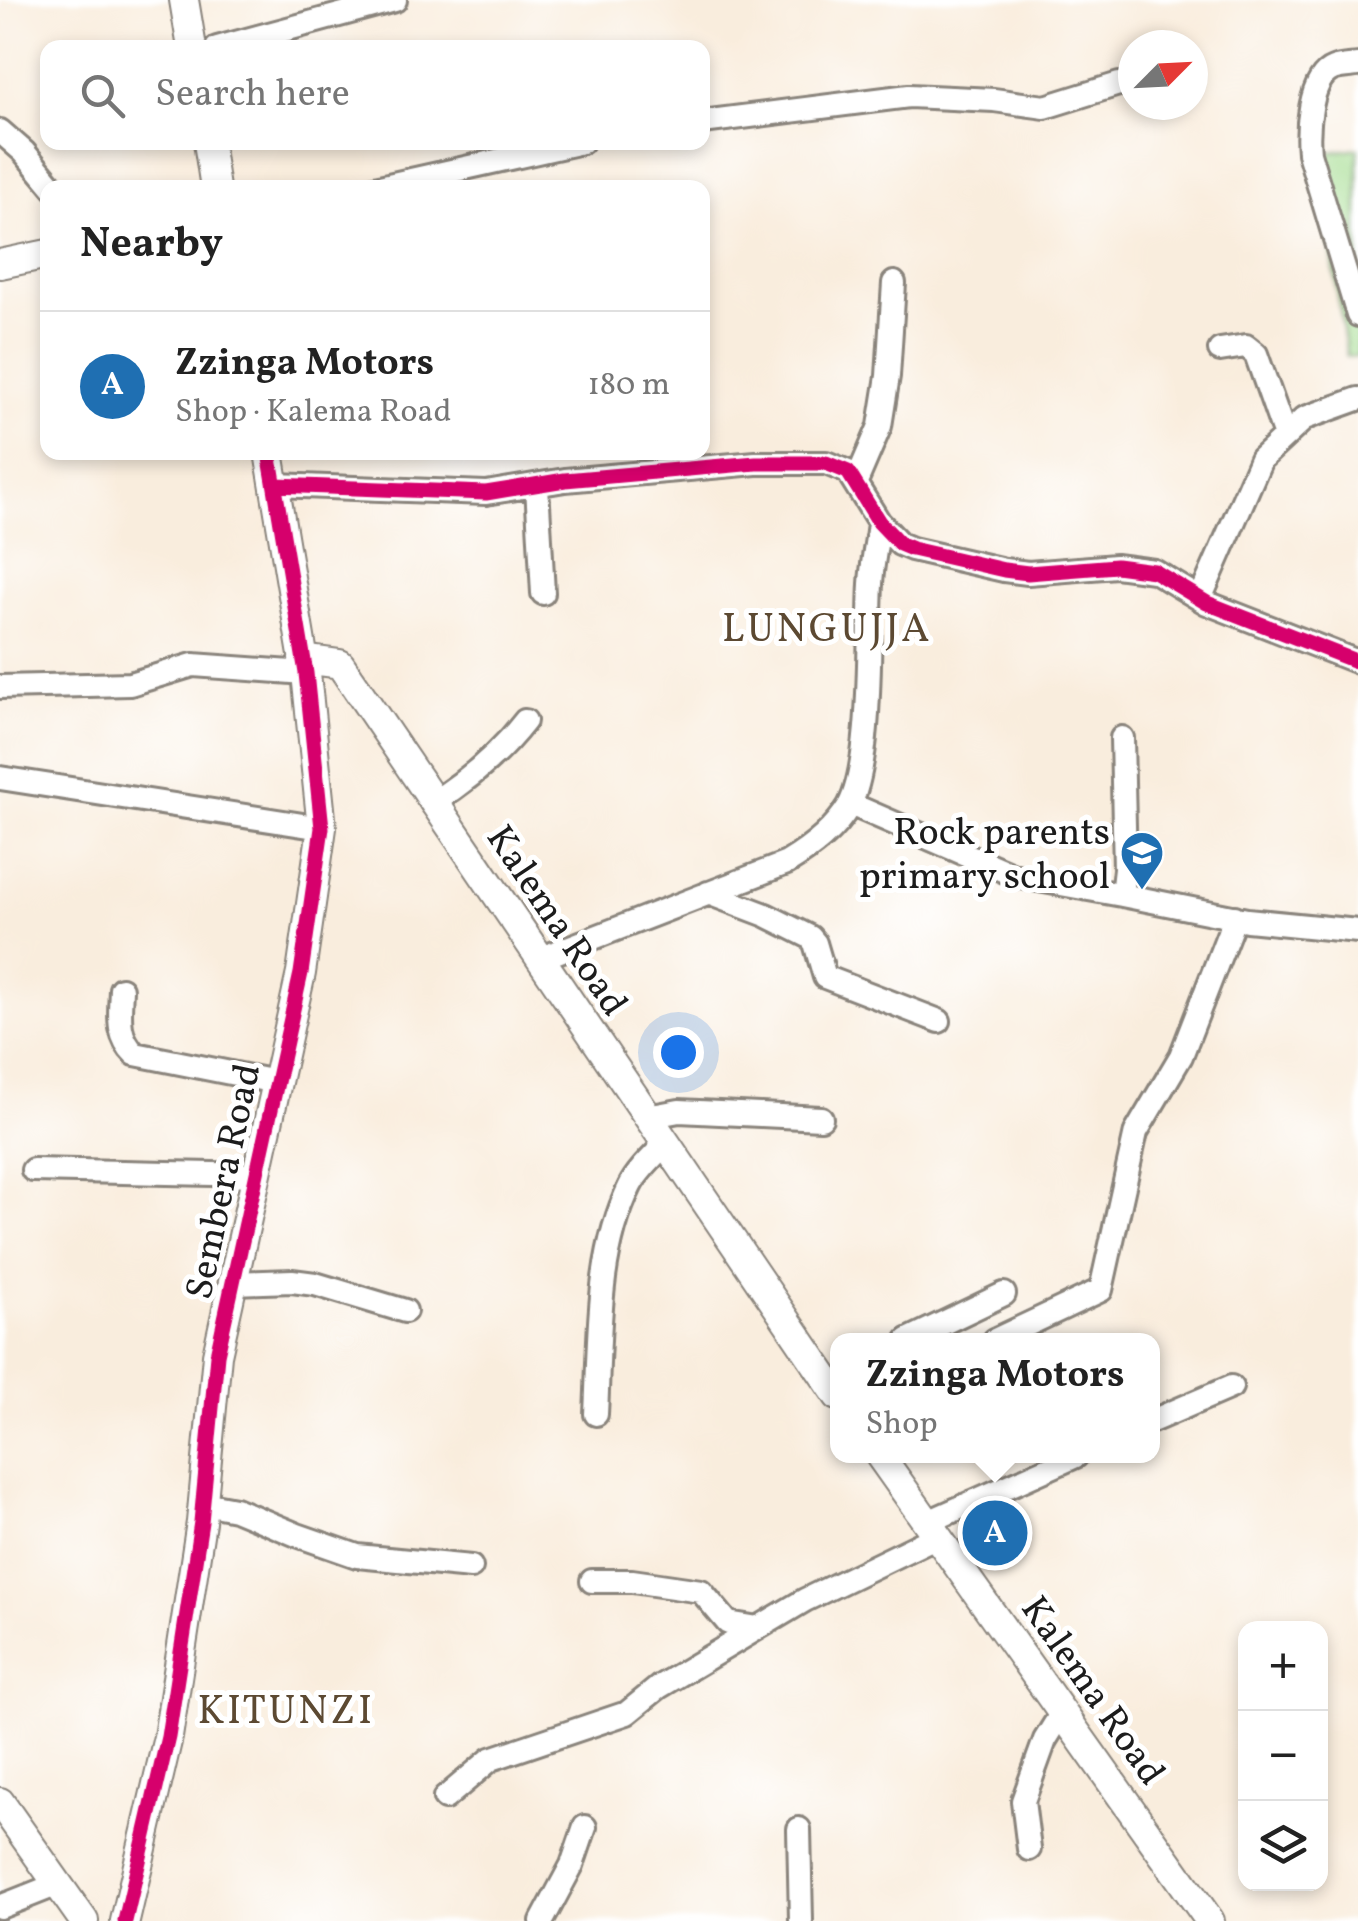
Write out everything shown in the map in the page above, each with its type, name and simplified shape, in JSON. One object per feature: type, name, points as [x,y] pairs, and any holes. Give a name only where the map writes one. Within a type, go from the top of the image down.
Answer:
[{"type":"street","points":[[184,0],[191,40]]},
{"type":"street","points":[[247,40],[395,0]]},
{"type":"street","points":[[1358,65],[1331,69],[1323,76],[1307,129],[1309,153],[1358,316]]},
{"type":"street","points":[[710,121],[909,96],[1045,107],[1118,84]]},
{"type":"street","points":[[0,131],[47,180]]},
{"type":"street","points":[[209,150],[214,180]]},
{"type":"street","points":[[411,180],[546,150]]},
{"type":"street","points":[[0,264],[40,256]]},
{"type":"street","points":[[856,482],[880,426],[888,376],[894,282]]},
{"type":"street","points":[[1220,350],[1246,346],[1256,354],[1285,436]]},
{"type":"street","points":[[1200,599],[1261,459],[1305,418],[1358,399]]},
{"type":"street","name":"Sembera Road","points":[[125,1921],[168,1737],[203,1503],[217,1355],[301,973],[322,828],[304,666],[271,460]]},
{"type":"street","points":[[276,485],[486,493],[565,480],[756,463],[826,463],[848,472],[880,522],[900,544],[912,549],[1028,573],[1116,566],[1154,572],[1200,599],[1358,662]]},
{"type":"street","points":[[537,486],[543,592]]},
{"type":"street","points":[[539,959],[787,863],[822,838],[850,804],[863,750],[871,580],[880,522]]},
{"type":"street","name":"Kalema Road","points":[[304,666],[340,664],[664,1144],[830,1378]]},
{"type":"street","points":[[0,687],[130,684],[193,665],[304,666]]},
{"type":"street","points":[[432,803],[454,789],[525,721]]},
{"type":"street","points":[[1122,738],[1122,895]]},
{"type":"street","points":[[0,778],[322,828]]},
{"type":"street","points":[[850,804],[1016,876],[1235,917],[1358,932]]},
{"type":"street","points":[[708,894],[766,915],[810,937],[826,977],[939,1022]]},
{"type":"street","points":[[1010,1333],[1101,1290],[1136,1132],[1181,1056],[1235,917]]},
{"type":"street","points":[[120,989],[120,1030],[124,1043],[135,1054],[276,1082]]},
{"type":"street","points":[[647,1117],[680,1111],[821,1118]]},
{"type":"street","points":[[596,1414],[602,1311],[612,1237],[633,1180],[664,1144]]},
{"type":"street","points":[[33,1170],[257,1175]]},
{"type":"street","points":[[232,1283],[315,1284],[405,1310]]},
{"type":"street","points":[[923,1333],[1004,1294]]},
{"type":"street","points":[[1160,1418],[1230,1387]]},
{"type":"street","name":"Kalema Road","points":[[885,1463],[1210,1921]]},
{"type":"street","points":[[445,1798],[491,1759],[627,1713],[659,1687],[806,1600],[932,1529],[1062,1463]]},
{"type":"street","points":[[203,1503],[235,1509],[357,1556],[471,1568]]},
{"type":"street","points":[[592,1581],[632,1580],[701,1592],[728,1623],[758,1628]]},
{"type":"street","points":[[1029,1849],[1022,1801],[1044,1740],[1063,1711]]},
{"type":"street","points":[[0,1802],[84,1921]]},
{"type":"street","points":[[542,1921],[572,1865],[585,1828]]},
{"type":"street","points":[[799,1829],[801,1921]]},
{"type":"street","points":[[0,1907],[58,1884]]},
{"type":"green space","points":[[1358,148],[1358,356],[1347,357],[1317,154]]},
{"type":"cycle path","points":[[125,1921],[168,1737],[201,1522],[217,1355],[301,973],[322,828],[306,673],[270,460]]},
{"type":"cycle path","points":[[276,485],[486,493],[565,480],[756,463],[826,463],[848,472],[879,522],[900,544],[912,549],[1028,573],[1116,566],[1154,571],[1207,603],[1358,662]]},
{"type":"place","name":"Rock parents primary school","points":[[1142,891]]},
{"type":"place","name":"Zzinga Motors","points":[[995,1533]]},
{"type":"district","name":"LUNGUJJA","points":[[827,627]]},
{"type":"district","name":"KITUNZI","points":[[286,1709]]}]
